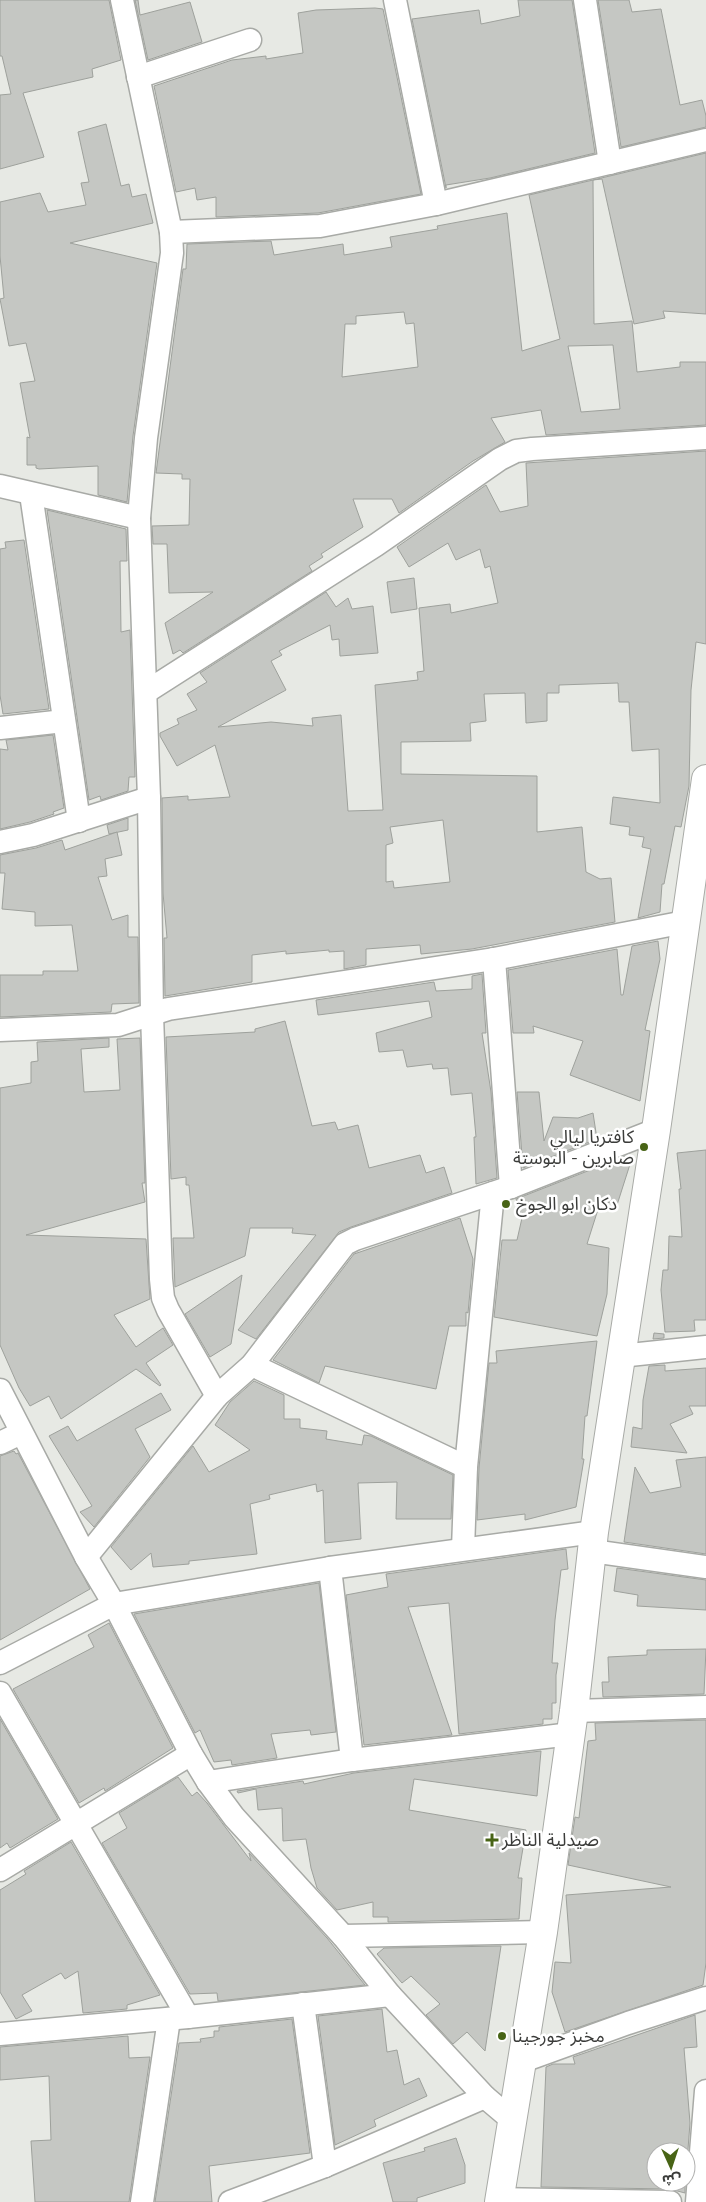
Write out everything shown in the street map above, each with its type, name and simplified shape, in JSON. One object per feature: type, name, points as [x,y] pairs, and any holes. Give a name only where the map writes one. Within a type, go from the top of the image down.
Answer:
[{"type":"street","points":[[122,0],[171,232],[172,253],[146,438],[139,518],[150,798],[152,1014],[163,1298],[217,1396]]},
{"type":"street","points":[[395,0],[436,204]]},
{"type":"street","points":[[585,0],[610,163]]},
{"type":"street","points":[[138,77],[250,40]]},
{"type":"street","points":[[171,232],[320,226],[436,204],[706,140]]},
{"type":"street","points":[[146,692],[376,545],[500,459],[516,452],[532,449],[706,438]]},
{"type":"street","points":[[0,486],[139,518]]},
{"type":"street","points":[[31,494],[79,821]]},
{"type":"street","points":[[0,728],[64,721]]},
{"type":"street","points":[[670,2202],[500,2200],[543,1932],[572,1723],[593,1541],[656,1130],[706,779]]},
{"type":"street","points":[[0,842],[33,835],[150,798]]},
{"type":"street","points":[[0,1030],[118,1025],[168,1009],[494,959],[685,922]]},
{"type":"street","points":[[463,1549],[466,1467],[502,1190],[494,959]]},
{"type":"street","points":[[86,1557],[217,1396],[252,1365],[345,1244],[502,1190],[656,1130]]},
{"type":"street","points":[[620,1356],[706,1347]]},
{"type":"street","points":[[252,1365],[466,1467]]},
{"type":"street","points":[[0,1390],[86,1557],[114,1604],[191,1754],[208,1782],[234,1817],[343,1936],[390,1995],[484,2097],[512,2120]]},
{"type":"street","points":[[0,1443],[21,1433]]},
{"type":"street","points":[[0,1663],[114,1604],[330,1568],[463,1549],[593,1541],[706,1567]]},
{"type":"street","points":[[330,1568],[352,1760]]},
{"type":"street","points":[[0,1693],[76,1824],[178,2018],[142,2202]]},
{"type":"street","points":[[208,1782],[572,1723],[706,1707]]},
{"type":"street","points":[[0,1870],[191,1754]]},
{"type":"street","points":[[343,1936],[543,1932]]},
{"type":"street","points":[[0,2034],[178,2018],[390,1995]]},
{"type":"street","points":[[523,2060],[706,1998]]},
{"type":"street","points":[[302,2004],[325,2166]]},
{"type":"street","points":[[697,2202],[706,2091]]},
{"type":"street","points":[[230,2202],[325,2166],[484,2097]]},
{"type":"building","points":[[0,0],[109,0],[121,60],[92,69],[93,77],[23,93],[44,157],[0,169],[0,95],[11,94],[2,56],[0,56]]},
{"type":"building","points":[[135,0],[138,0],[140,15],[190,2],[202,42],[148,60]]},
{"type":"building","points":[[518,0],[572,0],[595,153],[490,178],[446,185],[446,188],[412,19],[479,10],[481,24],[520,16]]},
{"type":"building","points":[[598,0],[629,0],[632,12],[661,9],[680,105],[702,100],[706,116],[706,127],[621,147]]},
{"type":"building","points":[[383,9],[421,194],[318,213],[216,217],[216,197],[197,200],[195,188],[176,192],[154,86],[232,60],[266,56],[266,59],[303,53],[298,13],[316,10]]},
{"type":"building","points":[[106,124],[121,186],[129,184],[132,197],[146,194],[153,223],[70,243],[157,263],[133,436],[127,502],[98,495],[98,466],[39,469],[36,468],[36,465],[27,465],[27,437],[30,438],[20,383],[35,381],[26,343],[9,346],[0,299],[4,298],[0,256],[0,202],[40,193],[48,212],[86,205],[81,183],[89,182],[78,132]]},
{"type":"building","points":[[706,153],[706,314],[663,311],[665,318],[634,324],[602,179],[593,180]]},
{"type":"building","points":[[593,180],[594,324],[632,321],[637,372],[680,367],[680,362],[706,362],[706,425],[546,435],[541,410],[491,418],[505,442],[473,461],[399,513],[392,499],[353,499],[363,527],[321,554],[323,557],[309,566],[312,571],[183,653],[180,650],[173,654],[165,623],[213,592],[169,593],[167,544],[153,544],[152,526],[189,525],[190,479],[182,479],[182,474],[156,473],[183,269],[186,269],[187,244],[271,241],[274,255],[343,244],[344,255],[392,247],[390,237],[438,229],[437,226],[507,213],[522,351],[560,339],[529,195]],"holes":[[[404,312],[406,324],[414,323],[418,367],[342,377],[345,324],[356,324],[356,316]],[[613,345],[620,409],[581,412],[568,346]]]},
{"type":"building","points":[[706,451],[706,644],[696,642],[691,690],[689,786],[681,827],[675,826],[664,884],[662,884],[660,912],[638,918],[651,849],[642,847],[644,837],[629,835],[630,827],[610,824],[613,797],[660,803],[659,749],[632,751],[629,702],[619,702],[618,683],[559,685],[559,693],[547,693],[547,721],[526,723],[525,693],[484,694],[486,721],[470,723],[471,741],[401,742],[401,774],[537,776],[537,832],[582,827],[586,872],[600,879],[611,878],[615,922],[472,949],[421,954],[420,945],[366,949],[366,965],[344,969],[344,951],[329,952],[329,950],[286,954],[286,951],[252,955],[252,982],[165,996],[164,938],[167,938],[163,893],[162,798],[188,796],[188,800],[230,797],[215,745],[177,766],[160,736],[160,733],[179,724],[177,719],[197,710],[187,694],[207,682],[200,673],[326,592],[336,607],[348,598],[352,609],[373,606],[378,653],[340,656],[339,639],[332,640],[330,625],[279,651],[282,655],[271,661],[286,690],[218,727],[271,722],[313,726],[312,718],[341,715],[348,811],[383,810],[375,685],[418,680],[417,672],[424,671],[419,608],[450,604],[451,613],[498,603],[490,566],[485,568],[480,549],[456,560],[448,543],[409,567],[397,547],[486,485],[500,512],[528,506],[526,463]],"holes":[[[443,820],[450,882],[394,888],[393,881],[386,882],[386,845],[393,843],[390,827]]]},
{"type":"building","points":[[47,510],[126,529],[127,561],[120,561],[121,632],[130,630],[135,777],[129,777],[128,791],[101,800],[100,796],[89,800]]},
{"type":"building","points":[[24,540],[49,709],[3,714],[0,695],[0,549],[6,548],[5,542]]},
{"type":"building","points":[[414,578],[417,609],[391,613],[387,582]]},
{"type":"building","points":[[53,735],[64,808],[53,812],[54,814],[30,822],[0,829],[0,749],[8,750],[6,740]]},
{"type":"building","points":[[128,818],[128,830],[109,834],[107,825]]},
{"type":"building","points":[[117,832],[122,855],[105,859],[107,876],[98,877],[112,920],[128,915],[128,937],[138,937],[139,1003],[112,1004],[111,1012],[0,1017],[0,975],[43,975],[43,971],[78,971],[72,925],[35,926],[35,912],[2,909],[5,873],[0,873],[0,855],[36,848],[62,840],[65,850]]},
{"type":"building","points":[[658,941],[660,959],[645,1030],[650,1031],[640,1101],[570,1075],[583,1041],[533,1026],[534,1033],[513,1033],[508,970],[617,949],[621,995],[623,995],[632,946]]},
{"type":"building","points":[[482,974],[486,1033],[482,1033],[491,1092],[497,1178],[476,1184],[474,1137],[476,1137],[472,1093],[451,1095],[448,1068],[433,1069],[432,1064],[407,1067],[403,1050],[379,1052],[376,1033],[432,1017],[429,1001],[318,1015],[316,1000],[434,982],[436,991],[472,989],[472,976]]},
{"type":"building","points":[[285,1021],[312,1126],[335,1122],[338,1130],[358,1125],[369,1168],[420,1155],[426,1173],[444,1167],[452,1193],[339,1232],[256,1339],[238,1330],[316,1235],[292,1233],[293,1228],[250,1228],[245,1256],[175,1287],[173,1238],[194,1238],[189,1185],[186,1185],[186,1177],[171,1179],[166,1037],[255,1032],[255,1029]]},
{"type":"building","points":[[109,1038],[109,1047],[81,1049],[84,1092],[120,1090],[117,1039],[140,1038],[145,1183],[142,1183],[145,1202],[26,1235],[146,1239],[150,1299],[114,1315],[136,1347],[163,1328],[173,1345],[146,1363],[160,1386],[136,1369],[61,1419],[49,1396],[30,1406],[19,1388],[0,1345],[0,1088],[31,1083],[31,1062],[38,1061],[37,1042]]},
{"type":"building","points":[[517,1092],[539,1092],[544,1141],[553,1117],[578,1118],[593,1113],[597,1139],[523,1168]]},
{"type":"building","points":[[706,1150],[706,1320],[694,1320],[695,1331],[665,1332],[661,1290],[663,1270],[668,1270],[669,1236],[682,1237],[679,1189],[681,1189],[677,1153]]},
{"type":"building","points":[[626,1156],[632,1158],[617,1205],[601,1200],[587,1244],[609,1248],[607,1294],[597,1336],[494,1317],[502,1240],[517,1240],[522,1218],[516,1199]]},
{"type":"building","points":[[460,1218],[473,1259],[468,1313],[466,1312],[466,1326],[449,1326],[436,1389],[325,1366],[319,1383],[273,1360],[354,1254]]},
{"type":"building","points":[[242,1275],[231,1344],[210,1357],[185,1314]]},
{"type":"building","points":[[654,1333],[664,1334],[664,1338],[653,1339]]},
{"type":"building","points":[[597,1341],[587,1416],[585,1416],[582,1459],[584,1459],[576,1507],[525,1520],[525,1514],[477,1520],[479,1468],[489,1363],[497,1363],[496,1351]]},
{"type":"building","points":[[665,1365],[665,1371],[706,1368],[706,1406],[689,1406],[693,1414],[670,1424],[687,1453],[631,1447],[633,1427],[642,1429],[643,1400],[649,1366]]},
{"type":"building","points":[[254,1381],[284,1395],[284,1419],[300,1419],[300,1428],[327,1431],[326,1439],[362,1445],[364,1435],[371,1436],[453,1475],[451,1519],[396,1519],[397,1482],[358,1483],[361,1539],[325,1543],[323,1490],[317,1492],[316,1484],[269,1495],[270,1499],[250,1504],[257,1554],[153,1567],[151,1553],[131,1570],[111,1547],[193,1446],[209,1472],[250,1450],[215,1425],[230,1402]]},
{"type":"building","points":[[161,1393],[171,1410],[135,1429],[150,1457],[94,1527],[80,1512],[92,1506],[49,1436],[68,1426],[77,1441]]},
{"type":"building","points":[[14,1451],[16,1454],[18,1453],[90,1589],[0,1640],[0,1456]]},
{"type":"building","points":[[706,1457],[706,1554],[624,1542],[635,1467],[650,1493],[681,1487],[676,1460]]},
{"type":"building","points":[[566,1549],[568,1569],[561,1570],[555,1620],[552,1663],[558,1663],[556,1703],[552,1703],[552,1719],[543,1719],[543,1724],[459,1734],[449,1603],[408,1607],[452,1735],[364,1745],[346,1595],[388,1587],[386,1574]]},
{"type":"building","points":[[617,1568],[706,1580],[706,1610],[637,1606],[638,1595],[614,1591]]},
{"type":"building","points":[[319,1583],[336,1732],[311,1735],[310,1730],[271,1734],[277,1758],[232,1765],[231,1760],[214,1762],[200,1730],[195,1733],[134,1614]]},
{"type":"building","points":[[109,1623],[173,1748],[105,1791],[104,1788],[79,1803],[13,1689],[94,1647],[88,1635]]},
{"type":"building","points":[[706,1649],[704,1694],[603,1697],[602,1682],[609,1682],[608,1657],[647,1655],[647,1650]]},
{"type":"building","points":[[0,1719],[58,1819],[10,1848],[7,1843],[0,1848]]},
{"type":"building","points":[[706,1720],[706,1963],[703,1985],[565,2032],[552,1992],[555,1962],[571,1963],[566,1895],[671,1887],[568,1865],[575,1817],[579,1818],[588,1741],[596,1740],[595,1723]]},
{"type":"building","points":[[541,1751],[537,1796],[414,1779],[409,1810],[526,1830],[518,1878],[522,1878],[519,1919],[388,1922],[388,1917],[373,1917],[373,1902],[337,1910],[317,1888],[306,1839],[283,1841],[282,1808],[258,1810],[256,1789],[238,1793],[237,1791],[303,1781],[304,1784],[354,1773]]},
{"type":"building","points":[[178,1777],[192,1796],[197,1792],[207,1803],[251,1861],[249,1853],[327,1938],[365,1985],[218,2001],[217,1993],[190,1994],[102,1843],[127,1828],[119,1813]]},
{"type":"building","points":[[71,1842],[160,1995],[127,2005],[127,2009],[83,2013],[78,1971],[65,1979],[61,1973],[22,1995],[32,2011],[16,2019],[0,1992],[0,1890],[26,1874],[24,1871]]},
{"type":"building","points":[[501,1946],[485,2051],[467,2032],[453,2044],[426,2015],[440,2004],[411,1976],[402,1983],[377,1954],[384,1948]]},
{"type":"building","points":[[382,2009],[387,2052],[397,2050],[404,2085],[419,2078],[427,2096],[374,2120],[376,2126],[335,2145],[318,2016]]},
{"type":"building","points":[[695,2015],[697,2047],[684,2048],[690,2123],[689,2142],[646,2142],[646,2189],[541,2187],[546,2067],[553,2064],[575,2064],[573,2057]]},
{"type":"building","points":[[292,2019],[310,2153],[209,2166],[212,2202],[155,2202],[179,2043],[201,2042],[200,2039],[214,2037],[214,2031],[219,2031],[219,2027]]},
{"type":"building","points":[[128,2036],[129,2058],[150,2057],[129,2202],[35,2202],[31,2141],[51,2140],[49,2076],[0,2080],[0,2047]]},
{"type":"building","points":[[456,2138],[465,2165],[465,2183],[417,2198],[417,2202],[393,2202],[383,2163],[425,2151],[424,2148]]},
{"type":"place","name":"كافتريا ليالي صابرين - البوستة","points":[[644,1147]]},
{"type":"place","name":"دكان ابو الجوخ","points":[[506,1204]]},
{"type":"place","name":"صيدلية الناظر","points":[[492,1840]]},
{"type":"place","name":"مخبز جورجينا","points":[[502,2036]]}]
